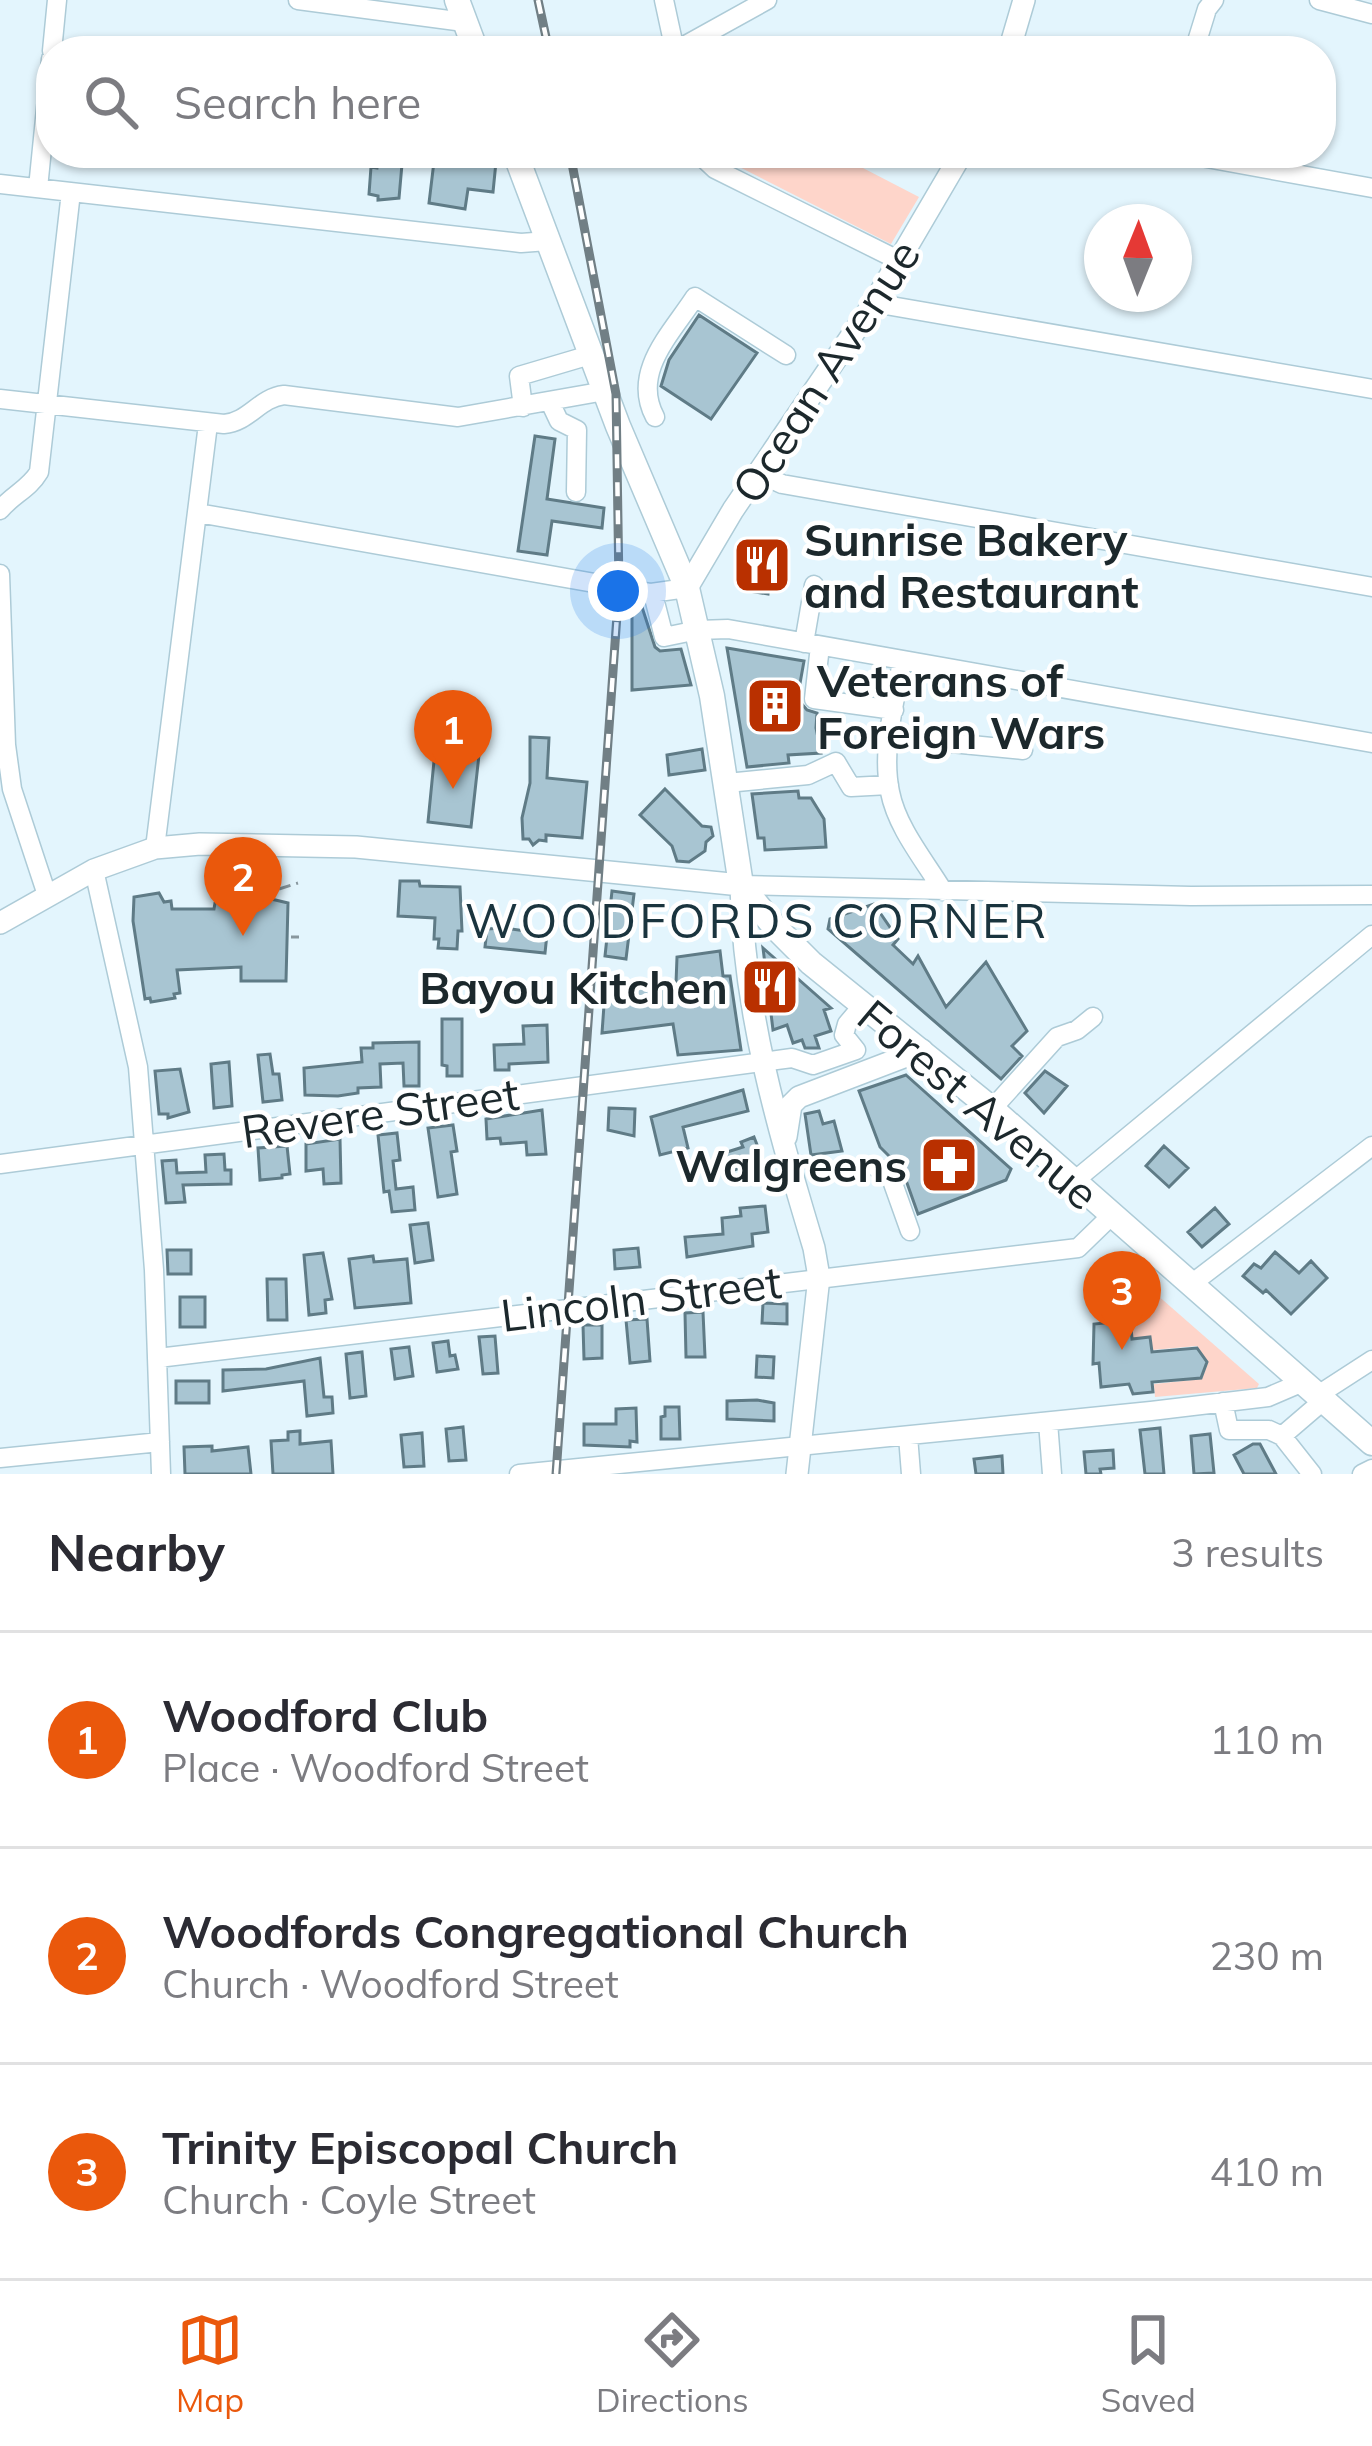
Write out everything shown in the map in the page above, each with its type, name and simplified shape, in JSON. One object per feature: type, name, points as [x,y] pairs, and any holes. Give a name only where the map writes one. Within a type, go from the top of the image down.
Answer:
[{"type":"highway","points":[[521,168],[590,355],[687,588],[727,782],[741,885]]},
{"type":"highway","name":"Forest Avenue","points":[[741,885],[778,931],[992,1109],[1372,1443]]},
{"type":"main road","points":[[1013,36],[1024,0]]},
{"type":"main road","name":"Ocean Avenue","points":[[687,588],[874,303],[953,168]]},
{"type":"main road","points":[[0,923],[94,870],[155,848],[200,844],[318,845],[741,885],[745,973],[763,1071],[818,1277],[797,1474]]},
{"type":"main road","points":[[786,1150],[787,1120],[799,1097],[922,1050]]},
{"type":"street","points":[[53,36],[57,0]]},
{"type":"street","points":[[298,0],[461,11]]},
{"type":"street","points":[[664,0],[672,36]]},
{"type":"street","points":[[702,36],[767,0]]},
{"type":"street","points":[[1199,36],[1214,0]]},
{"type":"street","points":[[1319,0],[1372,14]]},
{"type":"street","points":[[38,188],[40,168]]},
{"type":"street","points":[[713,168],[900,261]]},
{"type":"street","points":[[1262,168],[1372,188]]},
{"type":"street","points":[[0,184],[520,243],[548,242]]},
{"type":"street","points":[[0,511],[39,472],[71,192]]},
{"type":"street","points":[[655,417],[649,404],[647,370],[695,297],[787,355]]},
{"type":"street","points":[[874,303],[1372,389]]},
{"type":"street","points":[[524,407],[519,376],[590,355]]},
{"type":"street","points":[[0,399],[208,424],[238,423],[271,397],[284,395],[442,417],[474,416],[605,391]]},
{"type":"street","points":[[550,402],[559,421],[577,430],[576,493]]},
{"type":"street","points":[[155,848],[208,424]]},
{"type":"street","points":[[760,474],[782,484],[1372,587]]},
{"type":"street","points":[[198,513],[653,593],[687,588]]},
{"type":"street","points":[[0,574],[12,789],[47,895]]},
{"type":"street","points":[[814,585],[814,698],[894,710]]},
{"type":"street","points":[[653,593],[664,637],[728,629],[1372,743]]},
{"type":"street","points":[[902,662],[889,737],[889,784],[896,812],[944,891]]},
{"type":"street","points":[[889,737],[1023,750]]},
{"type":"street","points":[[727,782],[808,775],[836,762],[851,787],[889,784]]},
{"type":"street","points":[[94,870],[131,1029],[146,1144],[161,1474]]},
{"type":"street","points":[[741,885],[1372,895]]},
{"type":"street","points":[[1073,1182],[1372,935]]},
{"type":"street","points":[[863,1005],[844,1035],[878,1069]]},
{"type":"street","points":[[992,1109],[1057,1037],[1093,1017]]},
{"type":"street","name":"Revere Street","points":[[0,1164],[763,1071],[793,1058],[813,1065],[856,1050]]},
{"type":"street","points":[[763,1071],[799,1097]]},
{"type":"street","points":[[1190,1285],[1372,1146]]},
{"type":"street","points":[[874,1166],[890,1175],[910,1231]]},
{"type":"street","name":"Lincoln Street","points":[[158,1358],[1078,1248],[1111,1216]]},
{"type":"street","points":[[1282,1436],[1315,1392],[1372,1360]]},
{"type":"street","points":[[519,1474],[1315,1392]]},
{"type":"street","points":[[1223,1402],[1229,1430],[1270,1430],[1282,1436],[1312,1474]]},
{"type":"street","points":[[1048,1422],[1052,1474]]},
{"type":"street","points":[[908,1436],[911,1474]]},
{"type":"street","points":[[0,1458],[160,1442]]},
{"type":"street","points":[[1363,1474],[1372,1469]]},
{"type":"path","points":[[279,890],[298,883]]},
{"type":"path","points":[[291,938],[298,937]]},
{"type":"shaded area","points":[[742,168],[863,168],[919,197],[891,244]]},
{"type":"shaded area","points":[[1116,1259],[1259,1384],[1257,1388],[1155,1397],[1154,1384],[1202,1379],[1208,1363],[1197,1346],[1152,1350],[1150,1337],[1133,1338],[1130,1304],[1114,1304],[1106,1260]]},
{"type":"building","points":[[371,168],[402,168],[399,198],[378,200],[369,194]]},
{"type":"building","points":[[433,168],[495,168],[493,192],[468,189],[465,209],[429,203]]},
{"type":"building","points":[[699,315],[757,353],[711,419],[661,386],[669,360]]},
{"type":"building","points":[[535,436],[555,439],[547,499],[604,508],[602,528],[552,521],[547,555],[518,551]]},
{"type":"building","name":"Sunrise Bakery and Restaurant","points":[[756,541],[779,545],[774,581],[769,580],[768,594],[749,591]]},
{"type":"building","points":[[632,605],[642,607],[655,647],[660,651],[681,649],[691,685],[632,690]]},
{"type":"building","points":[[727,648],[804,661],[801,703],[817,713],[821,753],[788,755],[789,763],[747,767]]},
{"type":"building","points":[[530,737],[549,738],[547,778],[587,782],[582,838],[546,835],[546,841],[533,845],[523,839]]},
{"type":"building","points":[[702,749],[705,770],[669,775],[667,755]]},
{"type":"building","points":[[435,751],[479,755],[471,827],[428,822]]},
{"type":"building","points":[[665,789],[702,826],[711,827],[713,836],[705,851],[689,862],[677,861],[672,846],[640,815]]},
{"type":"building","points":[[798,791],[799,798],[811,798],[824,819],[826,847],[765,850],[764,838],[758,838],[752,794]]},
{"type":"building","points":[[400,881],[460,887],[462,931],[458,931],[457,949],[438,948],[435,918],[398,916]]},
{"type":"building","points":[[612,891],[634,894],[626,959],[605,956]]},
{"type":"building","points":[[235,892],[267,892],[267,898],[288,903],[286,981],[241,981],[241,967],[177,970],[180,993],[175,998],[145,999],[134,897],[159,893],[164,902],[171,901],[172,909],[214,909],[223,899],[236,898]]},
{"type":"building","points":[[874,904],[898,939],[893,945],[913,964],[918,956],[946,1007],[986,962],[1027,1031],[1012,1046],[1022,1056],[1001,1079],[828,929],[830,919]]},
{"type":"building","points":[[487,929],[547,934],[545,953],[485,947]]},
{"type":"building","points":[[763,948],[831,1008],[824,1010],[831,1031],[815,1036],[819,1048],[805,1048],[802,1040],[793,1043],[787,1025],[773,1030]]},
{"type":"building","points":[[720,951],[723,976],[730,976],[741,1050],[678,1055],[673,1024],[602,1033],[605,991],[676,983],[677,957]]},
{"type":"building","points":[[442,1019],[462,1019],[462,1076],[447,1076],[447,1066],[442,1065]]},
{"type":"building","points":[[547,1025],[548,1062],[509,1064],[509,1070],[495,1070],[494,1045],[524,1044],[523,1026]]},
{"type":"building","points":[[419,1042],[419,1086],[404,1086],[403,1063],[380,1064],[381,1087],[358,1088],[358,1093],[338,1096],[305,1095],[304,1068],[362,1062],[361,1048],[373,1048],[373,1043]]},
{"type":"building","points":[[270,1054],[273,1074],[279,1074],[282,1100],[263,1102],[258,1055]]},
{"type":"building","points":[[229,1062],[232,1106],[214,1108],[211,1064]]},
{"type":"building","points":[[180,1069],[189,1112],[168,1118],[168,1114],[159,1114],[155,1071]]},
{"type":"building","points":[[1045,1071],[1067,1086],[1044,1113],[1025,1093]]},
{"type":"building","points":[[906,1075],[1011,1169],[1006,1180],[918,1214],[902,1169],[880,1147],[859,1091]]},
{"type":"building","points":[[743,1090],[748,1111],[683,1127],[688,1148],[660,1155],[651,1117]]},
{"type":"building","points":[[609,1108],[635,1109],[634,1136],[608,1130]]},
{"type":"building","points":[[542,1110],[546,1154],[527,1155],[526,1142],[501,1144],[500,1138],[487,1139],[486,1119]]},
{"type":"building","points":[[819,1111],[823,1124],[834,1121],[842,1151],[811,1155],[805,1114]]},
{"type":"building","points":[[453,1125],[457,1194],[438,1197],[428,1128]]},
{"type":"building","points":[[397,1133],[396,1189],[413,1187],[415,1210],[392,1212],[389,1191],[384,1192],[378,1135]]},
{"type":"building","points":[[754,1137],[763,1160],[731,1171],[724,1153],[743,1147],[741,1142]]},
{"type":"building","points":[[340,1139],[341,1183],[324,1184],[323,1169],[306,1171],[306,1144]]},
{"type":"building","points":[[287,1146],[290,1174],[260,1180],[258,1148]]},
{"type":"building","points":[[1164,1146],[1188,1168],[1169,1187],[1146,1166]]},
{"type":"building","points":[[224,1154],[231,1184],[183,1185],[185,1202],[166,1203],[162,1161],[176,1160],[177,1173],[206,1172],[205,1155]]},
{"type":"building","points":[[765,1206],[768,1232],[752,1234],[753,1246],[687,1257],[685,1237],[723,1234],[722,1218],[741,1216],[740,1208]]},
{"type":"building","points":[[1215,1208],[1229,1224],[1202,1247],[1188,1232]]},
{"type":"building","points":[[428,1223],[433,1260],[415,1263],[410,1225]]},
{"type":"building","points":[[638,1248],[640,1267],[615,1269],[614,1250]]},
{"type":"building","points":[[167,1250],[191,1250],[191,1274],[168,1274]]},
{"type":"building","points":[[1275,1252],[1299,1273],[1311,1261],[1327,1278],[1291,1314],[1243,1276],[1254,1264],[1261,1268]]},
{"type":"building","points":[[323,1253],[332,1299],[325,1300],[326,1313],[309,1315],[304,1255]]},
{"type":"building","points":[[373,1256],[374,1262],[407,1259],[411,1303],[355,1308],[349,1259]]},
{"type":"building","points":[[267,1279],[286,1279],[287,1320],[268,1320]]},
{"type":"building","points":[[180,1297],[205,1297],[205,1327],[180,1327]]},
{"type":"building","points":[[763,1303],[787,1304],[787,1324],[762,1323]]},
{"type":"building","points":[[1129,1304],[1132,1339],[1150,1337],[1152,1352],[1197,1348],[1207,1362],[1201,1378],[1152,1382],[1153,1392],[1133,1394],[1129,1384],[1101,1387],[1099,1363],[1093,1364],[1094,1324],[1105,1323],[1103,1306]]},
{"type":"building","points":[[703,1312],[705,1357],[686,1357],[685,1313]]},
{"type":"building","points":[[647,1319],[650,1361],[630,1363],[626,1320]]},
{"type":"building","points":[[583,1325],[602,1325],[602,1358],[584,1359]]},
{"type":"building","points":[[495,1336],[498,1373],[483,1374],[479,1337]]},
{"type":"building","points":[[448,1341],[458,1369],[437,1372],[433,1343]]},
{"type":"building","points":[[409,1347],[413,1376],[395,1379],[391,1349]]},
{"type":"building","points":[[362,1352],[366,1396],[350,1398],[346,1354]]},
{"type":"building","points":[[757,1356],[774,1357],[773,1378],[756,1377]]},
{"type":"building","points":[[320,1358],[324,1397],[332,1397],[333,1413],[307,1416],[304,1381],[223,1391],[223,1370],[266,1369]]},
{"type":"building","points":[[176,1381],[209,1381],[209,1403],[176,1403]]},
{"type":"building","points":[[727,1401],[774,1403],[774,1421],[727,1419]]},
{"type":"building","points":[[665,1407],[679,1407],[680,1439],[661,1439]]},
{"type":"building","points":[[636,1408],[637,1442],[630,1441],[630,1447],[584,1445],[584,1424],[616,1424],[616,1409]]},
{"type":"building","points":[[463,1427],[466,1460],[449,1461],[446,1429]]},
{"type":"building","points":[[1160,1428],[1164,1474],[1145,1474],[1140,1430]]},
{"type":"building","points":[[300,1431],[300,1444],[331,1441],[333,1474],[273,1474],[271,1441],[288,1440],[288,1432]]},
{"type":"building","points":[[422,1433],[424,1466],[404,1467],[401,1435]]},
{"type":"building","points":[[1210,1434],[1214,1473],[1194,1474],[1191,1436]]},
{"type":"building","points":[[1260,1444],[1276,1474],[1244,1474],[1234,1455]]},
{"type":"building","points":[[212,1446],[212,1451],[248,1447],[251,1474],[185,1474],[184,1447]]},
{"type":"building","points":[[1113,1450],[1114,1468],[1086,1474],[1084,1452]]},
{"type":"building","points":[[1002,1456],[1003,1474],[976,1474],[974,1459]]},
{"type":"railway","points":[[538,0],[546,36]]},
{"type":"railway","points":[[556,1474],[619,587],[616,394],[573,168]]},
{"type":"place","name":"Sunrise Bakery and Restaurant","points":[[762,565]]},
{"type":"place","name":"Veterans of Foreign Wars","points":[[775,706]]},
{"type":"place","name":"Woodford Club","points":[[453,789]]},
{"type":"place","name":"Woodfords Congregational Church","points":[[243,936]]},
{"type":"place","name":"Bayou Kitchen","points":[[770,987]]},
{"type":"place","name":"Walgreens","points":[[949,1165]]},
{"type":"place","name":"Trinity Episcopal Church","points":[[1122,1350]]},
{"type":"district","name":"WOODFORDS CORNER","points":[[757,920]]}]
